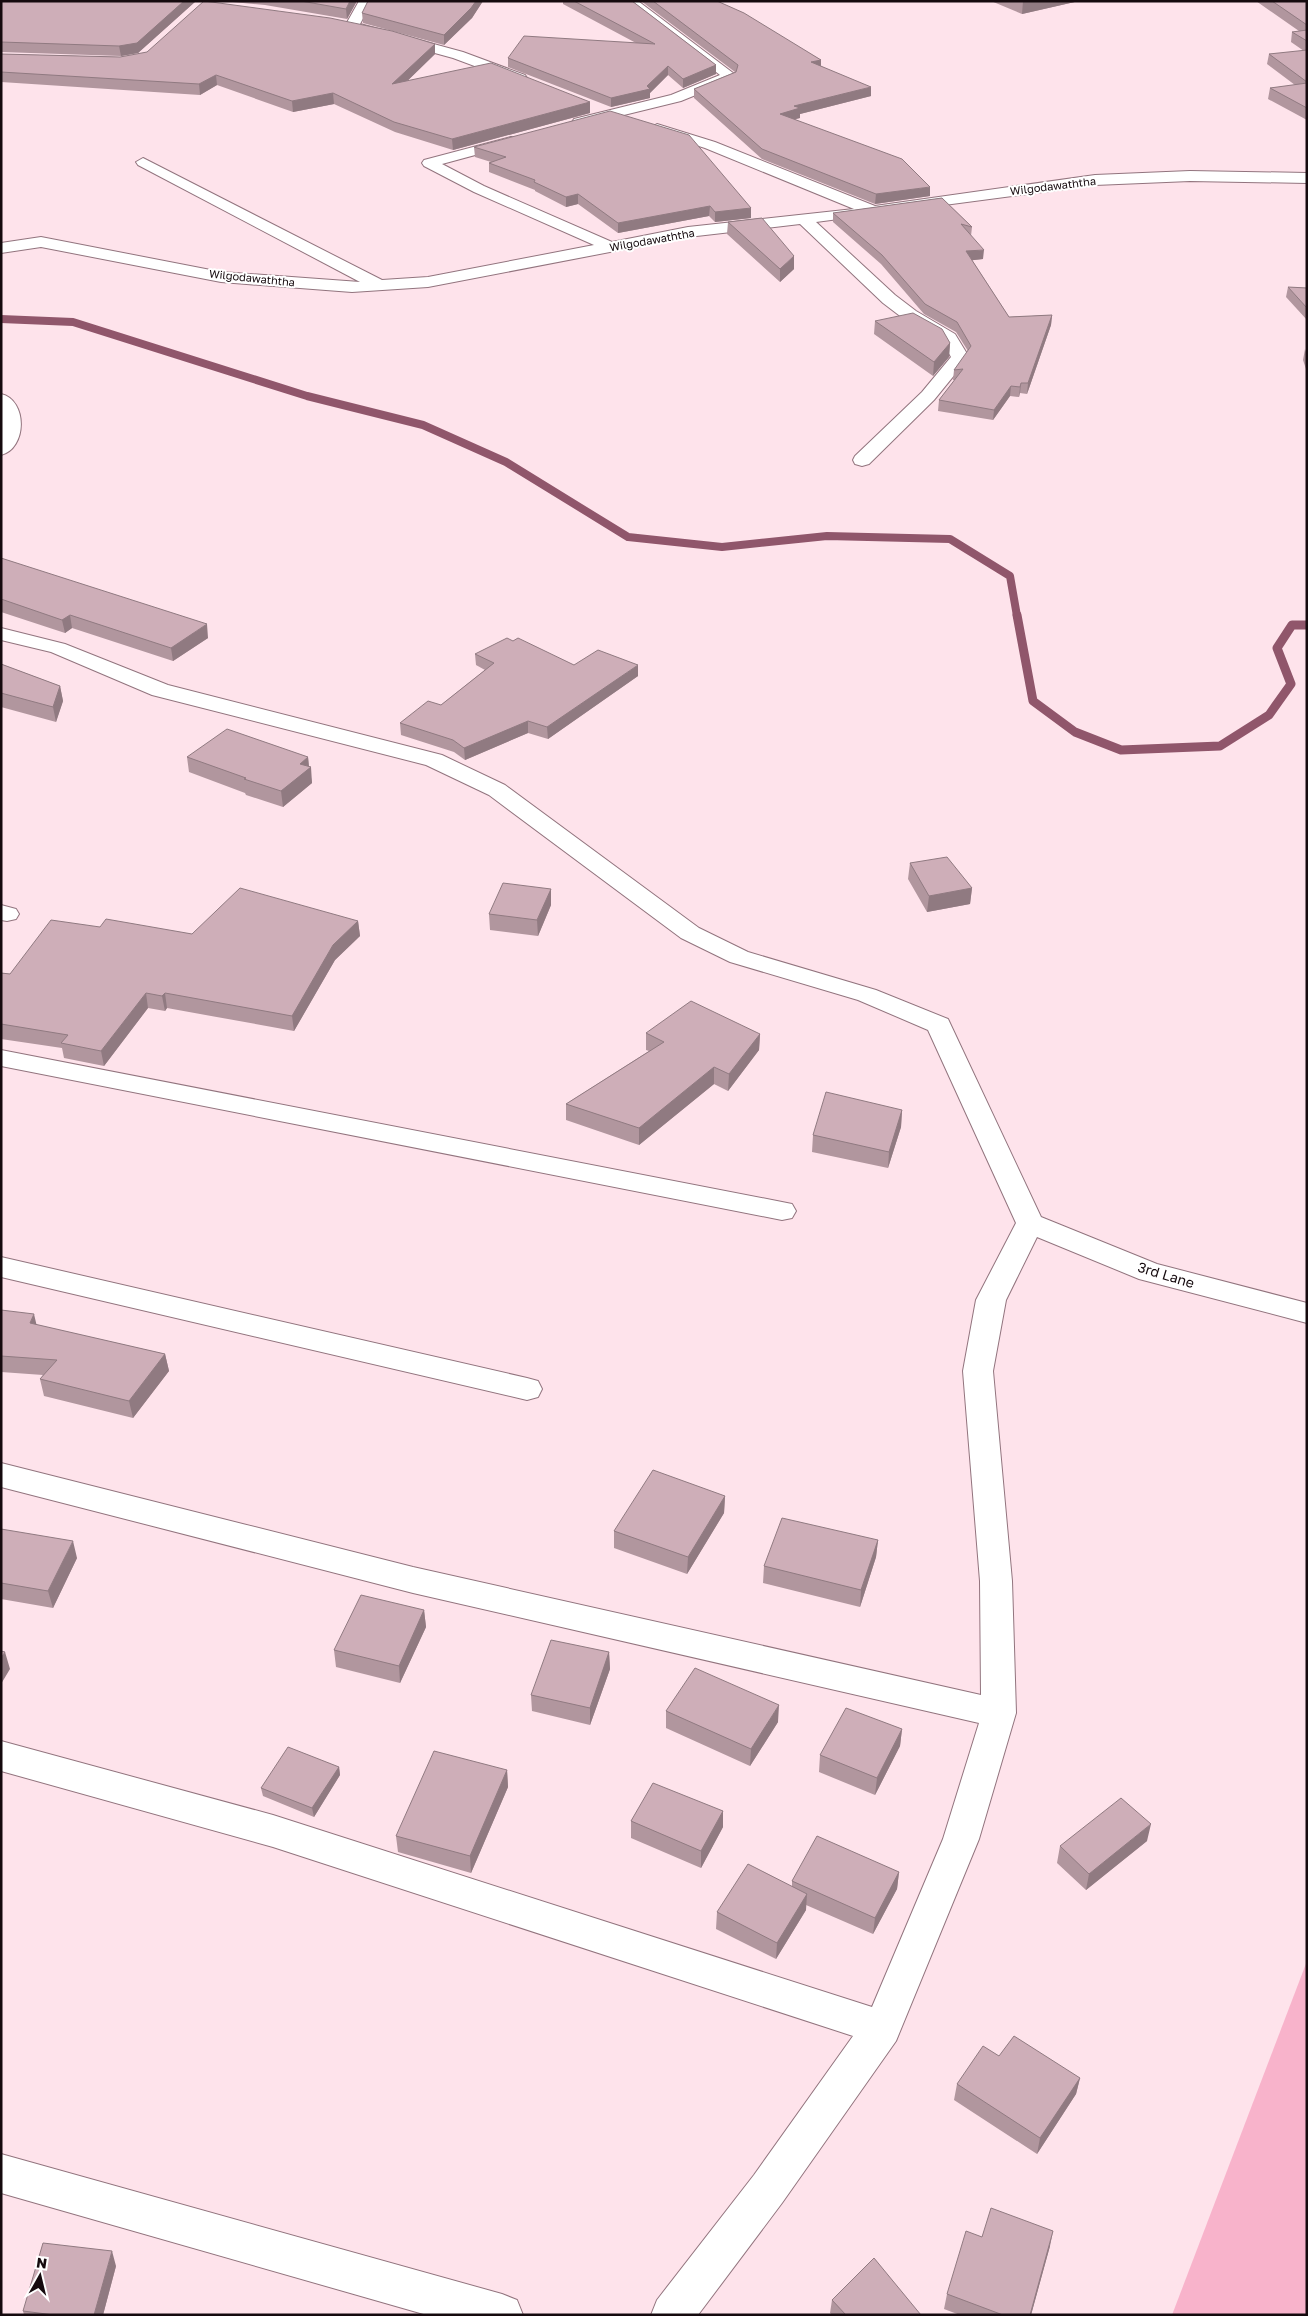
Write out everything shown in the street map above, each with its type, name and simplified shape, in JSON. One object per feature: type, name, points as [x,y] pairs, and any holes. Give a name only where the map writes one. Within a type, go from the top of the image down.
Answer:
[{"type":"street","points":[[366,1],[347,26],[458,55],[535,84]]},
{"type":"street","points":[[562,127],[676,98],[730,76],[629,1]]},
{"type":"street","points":[[585,104],[610,114],[710,145],[875,211]]},
{"type":"street","points":[[524,137],[429,163],[479,189],[611,247]]},
{"type":"street","points":[[143,162],[379,285]]},
{"type":"street","name":"Wilgodawaththa","points":[[1,248],[41,242],[221,277],[352,287],[428,282],[688,232],[875,211],[1095,180],[1190,176],[1307,178]]},
{"type":"street","points":[[804,220],[889,299],[910,315],[949,338],[960,357],[928,396],[862,460]]},
{"type":"street","points":[[1,399],[9,408],[12,426],[4,448]]},
{"type":"street","points":[[1,634],[58,648],[160,690],[287,724],[434,760],[497,790],[690,933],[739,957],[867,995],[939,1025],[1030,1223],[991,1300],[978,1371],[996,1581],[999,1713],[961,1839],[882,2028],[768,2189],[672,2315]]},
{"type":"street","points":[[1,1058],[782,1211]]},
{"type":"street","name":"3rd Lane","points":[[1030,1223],[1149,1272],[1307,1313]]},
{"type":"street","points":[[1,1267],[527,1389]]},
{"type":"street","points":[[1,1475],[413,1580],[999,1713]]},
{"type":"street","points":[[1,1756],[273,1831],[882,2028]]},
{"type":"street","points":[[1,2173],[502,2315]]},
{"type":"shaded area","points":[[1307,1961],[1307,2315],[1172,2315]]},
{"type":"building","points":[[1,1],[184,1],[137,43],[119,46],[1,42]]},
{"type":"building","points":[[204,1],[330,18],[392,31],[435,44],[392,84],[491,63],[590,102],[452,139],[394,122],[333,93],[292,101],[216,75],[199,84],[1,72],[1,54],[120,57],[147,52]]},
{"type":"building","points":[[301,1],[350,1],[346,9]]},
{"type":"building","points":[[368,1],[476,1],[444,35],[362,13]]},
{"type":"building","points":[[574,1],[632,1],[716,65],[683,79],[668,66],[647,86],[650,89],[611,98],[508,58],[524,36],[655,44]]},
{"type":"building","points":[[653,1],[717,1],[744,13],[821,60],[811,62],[871,87],[794,106],[800,108],[780,114],[902,159],[930,187],[876,194],[762,149],[694,89],[736,72],[738,65]]},
{"type":"building","points":[[1272,1],[1307,1],[1307,25]]},
{"type":"building","points":[[1307,30],[1307,41],[1292,32]]},
{"type":"building","points":[[1307,50],[1307,82],[1269,54]]},
{"type":"building","points":[[1307,83],[1307,108],[1270,88]]},
{"type":"building","points":[[610,111],[689,135],[751,208],[715,212],[710,206],[618,223],[578,194],[566,197],[534,182],[535,180],[489,163],[506,157],[474,147]]},
{"type":"building","points":[[942,198],[972,227],[961,224],[984,250],[966,251],[1009,317],[1052,315],[1028,383],[1021,383],[1020,387],[1011,386],[994,410],[939,400],[963,369],[954,370],[971,346],[957,322],[925,304],[882,255],[833,213]]},
{"type":"building","points":[[762,218],[794,256],[780,269],[728,222]]},
{"type":"building","points":[[1288,287],[1307,288],[1307,308]]},
{"type":"building","points":[[913,313],[942,329],[950,343],[934,362],[875,321]]},
{"type":"building","points":[[1,558],[207,624],[171,648],[70,615],[62,620],[1,599]]},
{"type":"building","points":[[507,638],[513,641],[518,638],[574,665],[598,650],[638,665],[547,727],[528,721],[464,748],[453,740],[400,723],[428,701],[441,705],[494,663],[475,654]]},
{"type":"building","points":[[1,664],[60,686],[53,707],[1,693]]},
{"type":"building","points":[[227,729],[308,757],[300,764],[311,767],[281,791],[187,757]]},
{"type":"building","points":[[947,857],[972,888],[929,896],[910,863]]},
{"type":"building","points":[[503,883],[551,889],[537,920],[489,914]]},
{"type":"building","points":[[240,888],[358,921],[333,945],[292,1016],[165,993],[162,996],[146,993],[101,1051],[61,1043],[68,1035],[1,1024],[1,973],[10,974],[51,920],[100,927],[106,919],[192,934]]},
{"type":"building","points":[[691,1001],[760,1034],[729,1074],[714,1067],[639,1128],[566,1104],[664,1042],[646,1033]]},
{"type":"building","points":[[826,1092],[902,1110],[889,1152],[813,1135]]},
{"type":"building","points":[[1,1310],[34,1314],[30,1323],[165,1354],[129,1401],[40,1379],[57,1360],[1,1356]]},
{"type":"building","points":[[653,1470],[725,1496],[688,1557],[614,1531]]},
{"type":"building","points":[[782,1518],[878,1540],[861,1590],[764,1566]]},
{"type":"building","points":[[1,1529],[73,1541],[48,1591],[1,1583]]},
{"type":"building","points":[[361,1595],[424,1610],[399,1666],[334,1650]]},
{"type":"building","points":[[551,1640],[609,1652],[590,1708],[531,1695]]},
{"type":"building","points":[[695,1668],[779,1705],[751,1749],[666,1711]]},
{"type":"building","points":[[846,1708],[902,1729],[877,1778],[820,1755]]},
{"type":"building","points":[[288,1747],[339,1767],[312,1808],[261,1788]]},
{"type":"building","points":[[434,1751],[507,1770],[470,1856],[396,1836]]},
{"type":"building","points":[[653,1783],[723,1811],[701,1851],[631,1821]]},
{"type":"building","points":[[1121,1798],[1151,1824],[1089,1874],[1060,1846]]},
{"type":"building","points":[[817,1836],[899,1872],[875,1918],[792,1881]]},
{"type":"building","points":[[748,1864],[807,1894],[777,1943],[717,1912]]},
{"type":"building","points":[[1014,2036],[1080,2078],[1040,2138],[957,2084],[983,2046],[999,2056]]},
{"type":"building","points":[[991,2208],[1053,2231],[1030,2315],[1003,2315],[947,2294],[966,2231],[982,2237]]},
{"type":"building","points":[[43,2243],[112,2251],[94,2315],[54,2315],[23,2311]]},
{"type":"building","points":[[874,2258],[921,2315],[846,2315],[832,2300]]},
{"type":"waterway","points":[[1,319],[73,322],[307,396],[423,425],[506,462],[628,537],[722,547],[827,536],[950,539],[1010,576],[1017,616]]},
{"type":"waterway","points":[[1017,615],[1033,701],[1075,732],[1121,750],[1220,746],[1269,715],[1291,684],[1277,648],[1292,625],[1307,625]]}]
